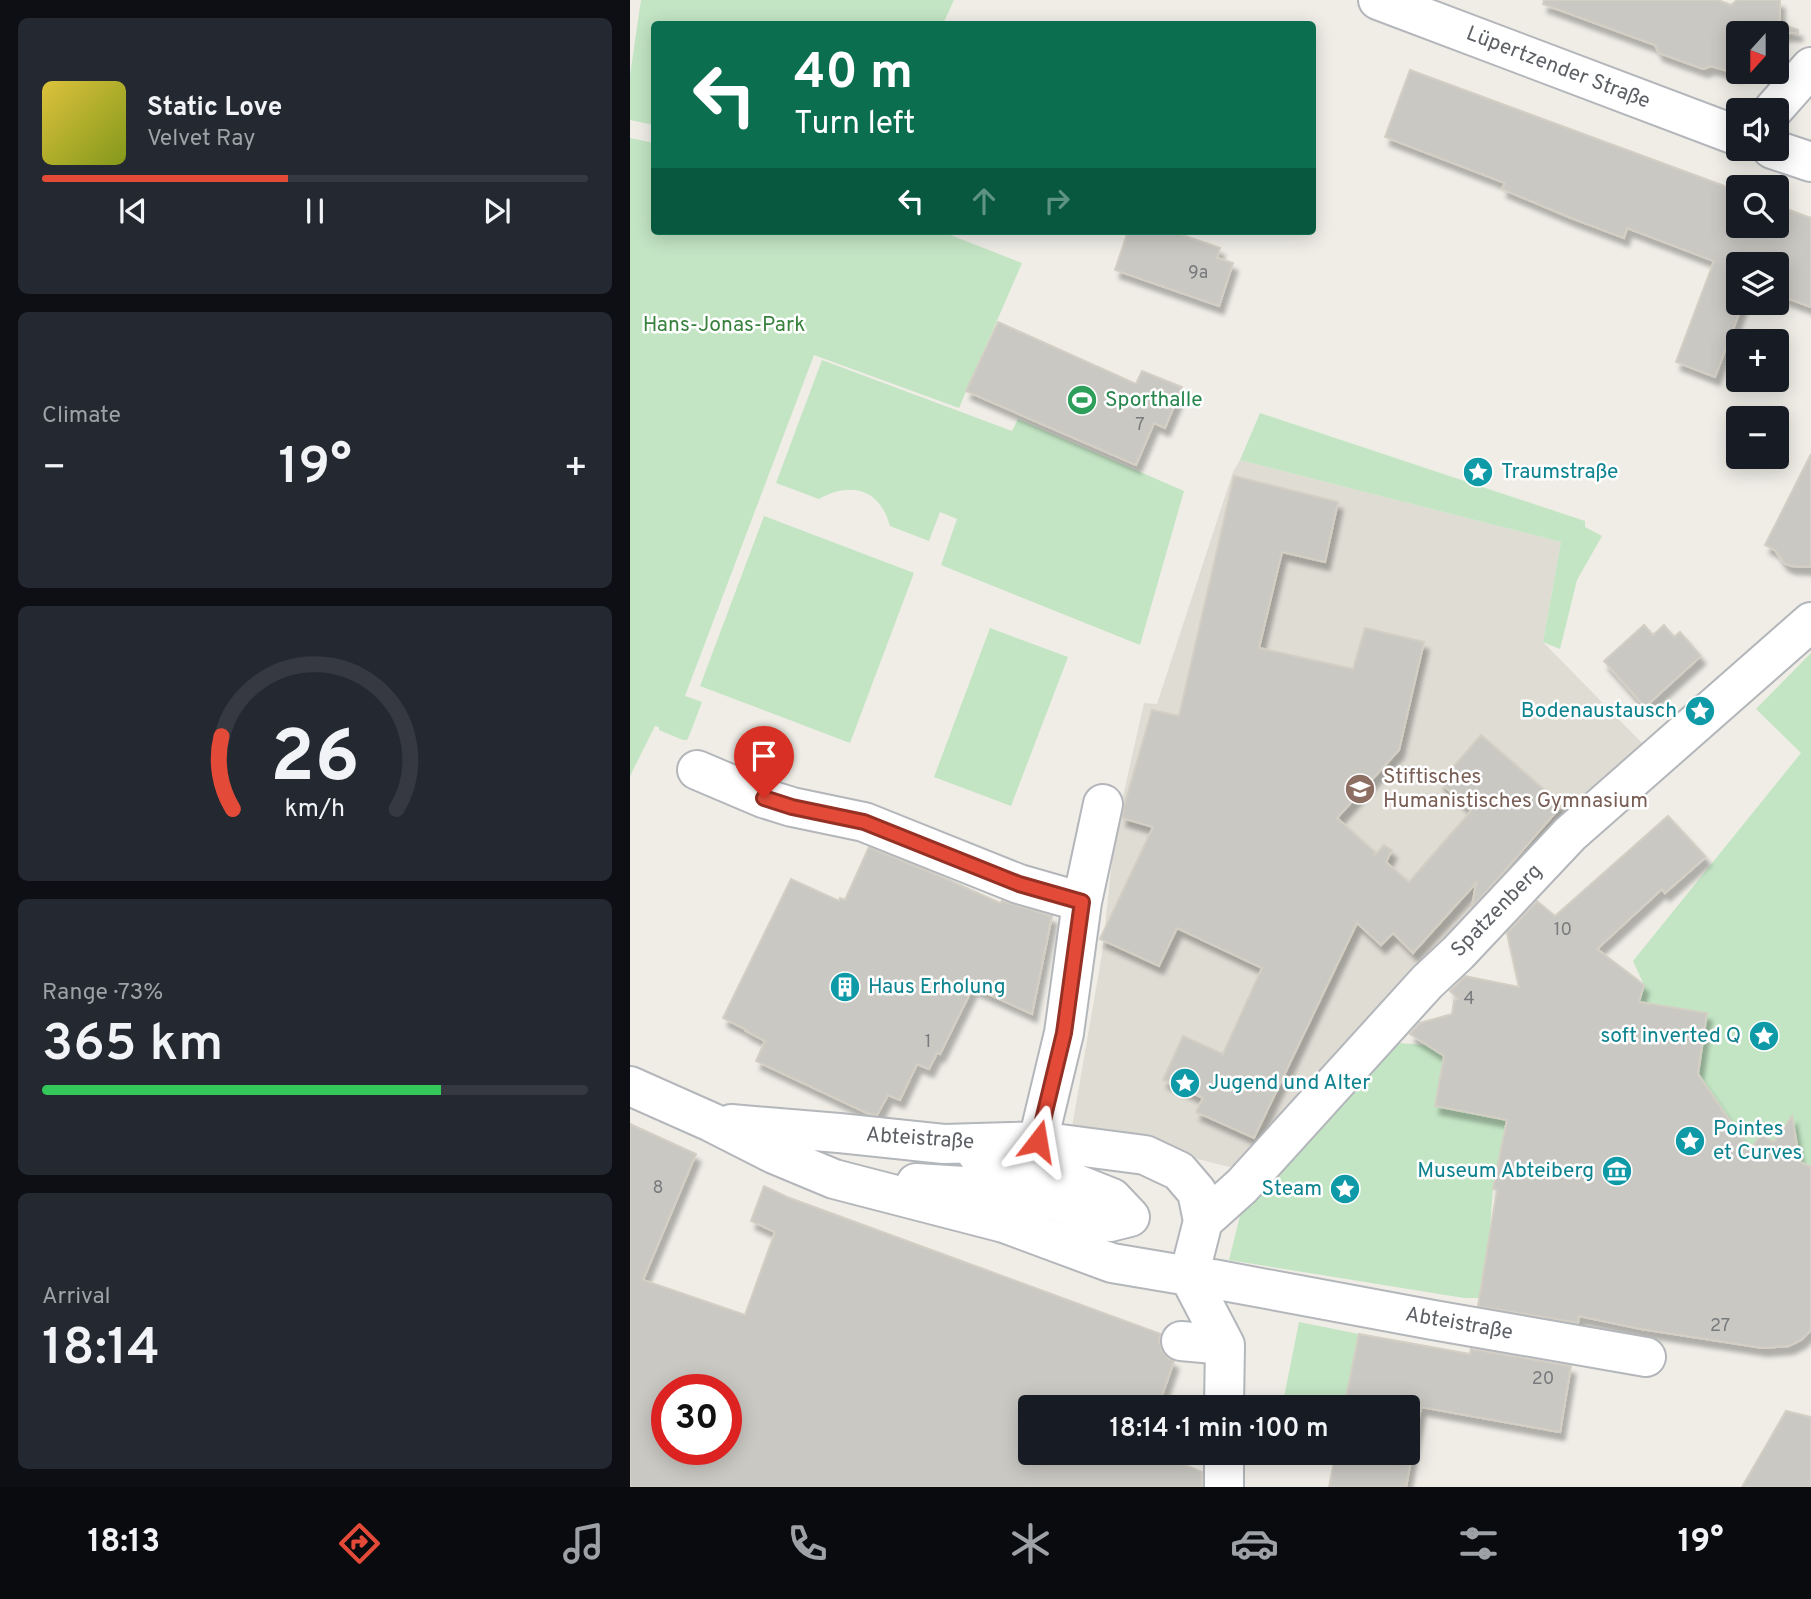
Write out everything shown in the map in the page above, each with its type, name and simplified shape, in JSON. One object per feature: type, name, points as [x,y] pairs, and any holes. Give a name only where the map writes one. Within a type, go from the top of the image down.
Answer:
[{"type":"street","name":"Lüpertzender Straße","points":[[1378,0],[1726,131]]},
{"type":"street","points":[[1784,98],[1811,67]]},
{"type":"street","points":[[1789,155],[1811,162]]},
{"type":"street","name":"Spatzenberg","points":[[1203,1221],[1242,1186],[1427,982],[1458,953],[1570,834],[1811,622]]},
{"type":"street","points":[[697,771],[792,807],[864,822],[1019,884],[1082,902]]},
{"type":"street","points":[[1038,1141],[1064,1033],[1082,902],[1103,804]]},
{"type":"street","name":"Abteistraße","points":[[630,1086],[774,1154],[834,1178],[1004,1223],[1112,1263],[1646,1356]]},
{"type":"street","name":"Abteistraße","points":[[710,1122],[944,1144],[1038,1141],[1145,1156],[1178,1171],[1197,1192],[1203,1221]]},
{"type":"street","points":[[834,1178],[980,1187],[1054,1201],[1110,1222],[1130,1217],[1112,1198],[1070,1181],[944,1144]]},
{"type":"street","points":[[1203,1221],[1189,1276],[1225,1345],[1224,1395]]},
{"type":"street","points":[[1181,1341],[1225,1345]]},
{"type":"street","points":[[1224,1465],[1224,1487]]},
{"type":"shaded area","name":"Stiftisches Humanistisches Gymnasium","points":[[1240,460],[1561,542],[1543,642],[1645,746],[1533,842],[1233,1168],[1072,1127],[1102,954],[1115,832],[1144,703],[1157,704],[1233,472]]},
{"type":"green space","points":[[641,0],[954,0],[944,21],[651,21],[651,124],[630,120],[630,75]]},
{"type":"green space","name":"Hans-Jonas-Park","points":[[630,138],[651,142],[651,235],[950,235],[1022,263],[959,408],[814,355],[685,696],[702,702],[689,736],[687,740],[683,740],[655,726],[630,776]]},
{"type":"green space","points":[[822,360],[1012,431],[1018,419],[1184,491],[1140,645],[941,565],[957,519],[940,512],[929,541],[890,526],[879,504],[872,496],[863,492],[842,490],[819,499],[776,483]]},
{"type":"green space","points":[[1260,413],[1585,521],[1585,527],[1602,536],[1577,580],[1560,649],[1543,642],[1561,542],[1240,460]]},
{"type":"green space","points":[[764,516],[914,573],[850,743],[700,686]]},
{"type":"green space","points":[[990,628],[1068,657],[1011,806],[934,777]]},
{"type":"green space","points":[[1811,653],[1811,1167],[1800,1162],[1797,1142],[1782,1134],[1774,1142],[1763,1136],[1757,1145],[1730,1141],[1720,1107],[1678,1045],[1702,1048],[1707,1014],[1639,1002],[1644,985],[1633,961],[1801,753],[1756,709]]},
{"type":"green space","points":[[1397,1043],[1445,1048],[1435,1106],[1507,1120],[1493,1189],[1489,1241],[1479,1298],[1464,1298],[1229,1260],[1240,1216]]},
{"type":"green space","points":[[1299,1322],[1359,1334],[1346,1395],[1284,1395]]},
{"type":"building","points":[[1544,0],[1718,0],[1731,5],[1737,0],[1780,0],[1780,21],[1726,21],[1726,70],[1711,66],[1703,69],[1659,53],[1655,45],[1543,4]]},
{"type":"building","points":[[1789,26],[1798,30],[1798,33],[1789,33]]},
{"type":"building","points":[[1410,70],[1726,187],[1726,238],[1789,238],[1789,210],[1811,218],[1811,307],[1789,299],[1789,252],[1726,252],[1726,315],[1738,315],[1733,329],[1726,329],[1726,348],[1715,377],[1676,362],[1714,261],[1627,228],[1624,238],[1502,189],[1505,183],[1385,137]]},
{"type":"building","points":[[1127,235],[1183,235],[1220,248],[1217,258],[1233,263],[1219,306],[1115,270]]},
{"type":"building","name":"Sporthalle","points":[[998,322],[1136,384],[1142,371],[1182,387],[1165,428],[1154,423],[1136,465],[966,391]]},
{"type":"building","points":[[1811,454],[1811,567],[1791,566],[1784,563],[1775,550],[1765,545]]},
{"type":"building","points":[[1234,476],[1338,502],[1325,562],[1282,552],[1259,648],[1353,669],[1365,628],[1424,642],[1399,750],[1337,818],[1375,852],[1374,856],[1384,845],[1392,850],[1386,862],[1409,882],[1471,811],[1440,782],[1481,735],[1562,805],[1472,907],[1476,883],[1413,953],[1393,933],[1381,945],[1357,923],[1254,1138],[1196,1112],[1203,1098],[1163,1080],[1183,1036],[1223,1054],[1262,968],[1177,928],[1159,966],[1100,939],[1153,827],[1122,818],[1124,806],[1152,710],[1179,716]]},
{"type":"building","points":[[1644,625],[1653,635],[1664,625],[1674,637],[1680,632],[1701,656],[1645,707],[1604,661]]},
{"type":"building","points":[[1668,816],[1706,857],[1665,893],[1662,889],[1597,949],[1644,985],[1639,1002],[1707,1013],[1698,1074],[1750,1150],[1761,1135],[1774,1142],[1792,1116],[1800,1162],[1811,1167],[1811,1330],[1801,1340],[1789,1346],[1763,1348],[1641,1329],[1579,1316],[1578,1323],[1478,1306],[1497,1190],[1493,1189],[1507,1120],[1435,1106],[1444,1056],[1410,1034],[1420,1023],[1452,1014],[1454,1001],[1458,999],[1450,991],[1465,976],[1519,987],[1507,933],[1537,901],[1555,916]]},
{"type":"building","name":"Haus Erholung","points":[[869,847],[1000,903],[1002,901],[1052,916],[1032,1014],[973,987],[940,1054],[937,1053],[929,1069],[917,1064],[900,1100],[888,1095],[877,1115],[869,1114],[756,1061],[765,1041],[723,1018],[791,879],[839,901],[840,898],[845,900]]},
{"type":"building","points":[[630,1124],[696,1154],[643,1280],[745,1315],[775,1232],[751,1221],[764,1186],[787,1197],[1161,1334],[1159,1340],[1162,1351],[1174,1361],[1162,1395],[1018,1395],[1018,1465],[1184,1465],[1202,1472],[1202,1487],[630,1487]]},
{"type":"building","points":[[1359,1334],[1470,1354],[1471,1349],[1571,1366],[1560,1432],[1421,1407],[1420,1412],[1420,1395],[1346,1395]]},
{"type":"building","points":[[1786,1411],[1811,1417],[1811,1487],[1742,1487]]},
{"type":"building","points":[[1333,1465],[1410,1465],[1406,1487],[1329,1487]]},
{"type":"place","name":"Sporthalle","points":[[1082,400]]},
{"type":"place","name":"Traumstraße","points":[[1478,472]]},
{"type":"place","name":"Bodenaustausch","points":[[1700,711]]},
{"type":"place","name":"Stiftisches Humanistisches Gymnasium","points":[[1360,789]]},
{"type":"place","name":"Haus Erholung","points":[[845,987]]},
{"type":"place","name":"soft inverted Q","points":[[1764,1036]]},
{"type":"place","name":"Jugend und Alter","points":[[1185,1083]]},
{"type":"place","name":"Pointes et Curves","points":[[1690,1141]]},
{"type":"place","name":"Museum Abteiberg","points":[[1617,1171]]},
{"type":"place","name":"Steam","points":[[1345,1189]]},
{"type":"route","points":[[764,798],[792,807],[864,822],[1019,884],[1082,902],[1064,1033],[1038,1141]]}]
